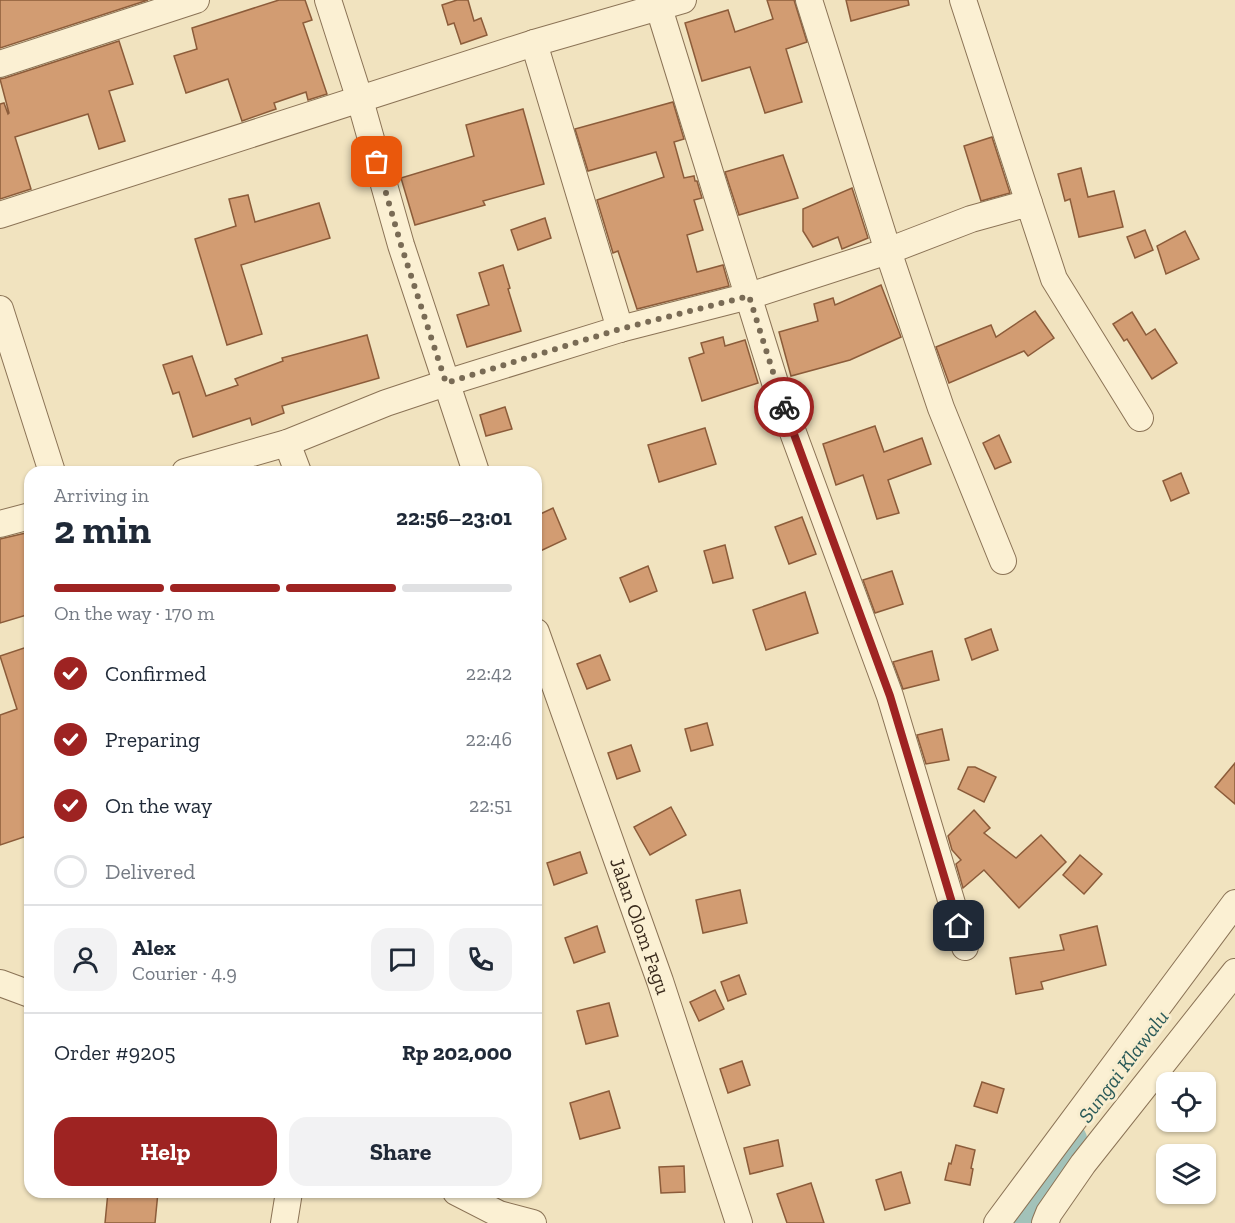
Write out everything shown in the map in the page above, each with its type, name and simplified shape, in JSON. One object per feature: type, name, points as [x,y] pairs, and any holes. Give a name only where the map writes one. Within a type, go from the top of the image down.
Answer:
[{"type":"street","points":[[0,64],[196,0]]},
{"type":"street","points":[[328,0],[360,100],[401,245],[474,466]]},
{"type":"street","points":[[809,0],[888,251],[941,408],[1003,561]]},
{"type":"street","points":[[963,0],[1054,279],[1140,418]]},
{"type":"street","points":[[0,215],[534,43],[671,4],[749,296],[777,389],[890,696],[965,946]]},
{"type":"street","points":[[534,43],[620,329]]},
{"type":"street","points":[[206,466],[287,443],[386,403],[446,383],[620,329],[749,296],[888,251],[971,219],[1029,203]]},
{"type":"street","points":[[0,309],[50,466]]},
{"type":"street","points":[[287,443],[296,466]]},
{"type":"street","points":[[0,524],[24,518]]},
{"type":"street","name":"Jalan Olom Fagu","points":[[542,649],[656,970],[739,1223]]},
{"type":"street","points":[[997,1223],[1235,903]]},
{"type":"street","points":[[1046,1223],[1049,1213],[1083,1164],[1235,972]]},
{"type":"street","points":[[0,983],[24,992]]},
{"type":"street","points":[[284,1223],[288,1198]]},
{"type":"street","points":[[479,1198],[499,1203],[533,1223]]},
{"type":"building","points":[[0,0],[148,0],[0,48]]},
{"type":"building","points":[[279,0],[305,0],[312,20],[303,23],[327,94],[308,100],[306,92],[274,103],[276,109],[242,121],[228,79],[186,93],[174,56],[197,49],[192,28]]},
{"type":"building","points":[[457,0],[468,0],[474,21],[481,18],[487,35],[461,44],[454,23],[448,25],[442,5]]},
{"type":"building","points":[[767,0],[794,0],[807,42],[786,49],[802,102],[765,113],[750,67],[702,81],[685,23],[728,10],[735,32],[773,19]]},
{"type":"building","points":[[846,0],[908,0],[909,5],[851,21]]},
{"type":"building","points":[[119,41],[133,84],[109,91],[125,141],[99,149],[88,114],[15,137],[31,189],[0,199],[0,104],[4,103],[9,113],[0,79]]},
{"type":"building","points":[[673,102],[684,139],[674,142],[684,178],[694,176],[702,198],[694,200],[703,230],[687,235],[697,272],[723,265],[729,286],[637,309],[618,251],[613,253],[597,200],[664,177],[656,152],[588,171],[575,129]]},
{"type":"building","points":[[523,109],[544,184],[483,201],[485,205],[415,225],[401,178],[474,156],[466,125]]},
{"type":"building","points":[[992,137],[1010,193],[981,201],[964,146]]},
{"type":"building","points":[[783,155],[798,198],[739,215],[725,172]]},
{"type":"building","points":[[1081,168],[1088,197],[1114,191],[1123,227],[1079,237],[1070,199],[1065,201],[1058,174]]},
{"type":"building","points":[[852,188],[868,238],[842,249],[838,237],[813,247],[803,231],[803,209]]},
{"type":"building","points":[[248,195],[255,222],[319,203],[330,238],[241,265],[262,334],[227,345],[195,239],[236,226],[229,199]]},
{"type":"building","points":[[545,218],[551,238],[518,250],[511,230]]},
{"type":"building","points":[[1145,230],[1153,250],[1135,258],[1127,237]]},
{"type":"building","points":[[1185,231],[1199,259],[1166,274],[1157,246]]},
{"type":"building","points":[[503,265],[521,331],[467,347],[457,315],[489,305],[479,273]]},
{"type":"building","points":[[881,285],[901,337],[850,360],[791,376],[779,332],[818,321],[814,304],[833,298],[835,305]]},
{"type":"building","points":[[1035,311],[1054,338],[1028,356],[1024,351],[949,383],[936,347],[991,325],[996,337]]},
{"type":"building","points":[[1132,312],[1146,335],[1155,329],[1177,363],[1152,379],[1127,339],[1124,341],[1113,324]]},
{"type":"building","points":[[367,335],[379,378],[282,406],[284,413],[252,425],[250,418],[193,437],[179,392],[173,394],[163,365],[192,356],[206,396],[238,385],[235,379],[283,361],[282,358]]},
{"type":"building","points":[[723,337],[725,346],[745,340],[758,383],[702,401],[689,358],[704,353],[701,343]]},
{"type":"building","points":[[505,407],[512,429],[486,436],[480,415]]},
{"type":"building","points":[[875,426],[884,452],[922,438],[931,464],[888,480],[899,513],[877,519],[863,475],[836,485],[823,444]]},
{"type":"building","points":[[705,428],[716,464],[659,482],[648,445]]},
{"type":"building","points":[[999,435],[1011,462],[995,469],[983,443]]},
{"type":"building","points":[[1181,473],[1189,493],[1171,501],[1163,481]]},
{"type":"building","points":[[553,508],[566,539],[542,550],[542,513]]},
{"type":"building","points":[[802,517],[816,554],[789,564],[775,527]]},
{"type":"building","points":[[24,533],[24,616],[0,623],[0,539]]},
{"type":"building","points":[[725,545],[733,578],[713,583],[704,551]]},
{"type":"building","points":[[648,566],[657,591],[630,602],[620,578]]},
{"type":"building","points":[[892,571],[903,604],[875,613],[863,580]]},
{"type":"building","points":[[805,592],[818,633],[766,650],[753,610]]},
{"type":"building","points":[[991,629],[998,650],[972,660],[965,639]]},
{"type":"building","points":[[24,648],[24,837],[0,845],[0,715],[17,709],[0,656]]},
{"type":"building","points":[[932,651],[939,680],[903,689],[893,662]]},
{"type":"building","points":[[600,655],[610,680],[587,689],[577,664]]},
{"type":"building","points":[[707,723],[713,745],[691,751],[685,729]]},
{"type":"building","points":[[942,729],[949,760],[926,764],[917,735]]},
{"type":"building","points":[[631,745],[640,771],[617,779],[608,753]]},
{"type":"building","points":[[1235,763],[1235,804],[1215,787]]},
{"type":"building","points":[[968,767],[975,767],[996,777],[984,802],[958,789]]},
{"type":"building","points":[[671,807],[686,835],[650,855],[634,827]]},
{"type":"building","points":[[974,810],[990,828],[984,833],[1016,858],[1041,835],[1066,862],[1019,908],[984,870],[963,888],[956,864],[961,860],[952,850],[948,836]]},
{"type":"building","points":[[580,852],[587,873],[554,885],[547,863]]},
{"type":"building","points":[[1080,855],[1102,874],[1084,894],[1063,875]]},
{"type":"building","points":[[740,890],[747,923],[703,933],[696,900]]},
{"type":"building","points":[[597,926],[605,952],[574,963],[565,938]]},
{"type":"building","points":[[1097,926],[1106,965],[1041,982],[1043,989],[1016,994],[1010,958],[1064,950],[1060,935]]},
{"type":"building","points":[[739,975],[746,994],[728,1001],[721,982]]},
{"type":"building","points":[[715,990],[724,1009],[699,1021],[690,1002]]},
{"type":"building","points":[[609,1003],[618,1036],[586,1044],[577,1011]]},
{"type":"building","points":[[742,1061],[750,1085],[728,1093],[720,1069]]},
{"type":"building","points":[[982,1082],[1004,1089],[997,1113],[974,1106]]},
{"type":"building","points":[[609,1091],[620,1128],[580,1139],[570,1103]]},
{"type":"building","points":[[778,1140],[783,1166],[750,1174],[744,1148]]},
{"type":"building","points":[[956,1145],[975,1150],[970,1185],[945,1180]]},
{"type":"building","points":[[684,1166],[685,1192],[661,1193],[659,1167]]},
{"type":"building","points":[[901,1172],[910,1203],[885,1210],[876,1180]]},
{"type":"building","points":[[811,1183],[824,1223],[787,1223],[777,1194]]},
{"type":"building","points":[[107,1198],[157,1198],[155,1223],[105,1223]]},
{"type":"waterway","name":"Sungai Klawalu","points":[[1019,1223],[1068,1141]]},
{"type":"way so far","points":[[377,162],[401,245],[446,383],[620,329],[749,296],[784,407]]},
{"type":"route","points":[[784,407],[890,696],[959,926]]}]
